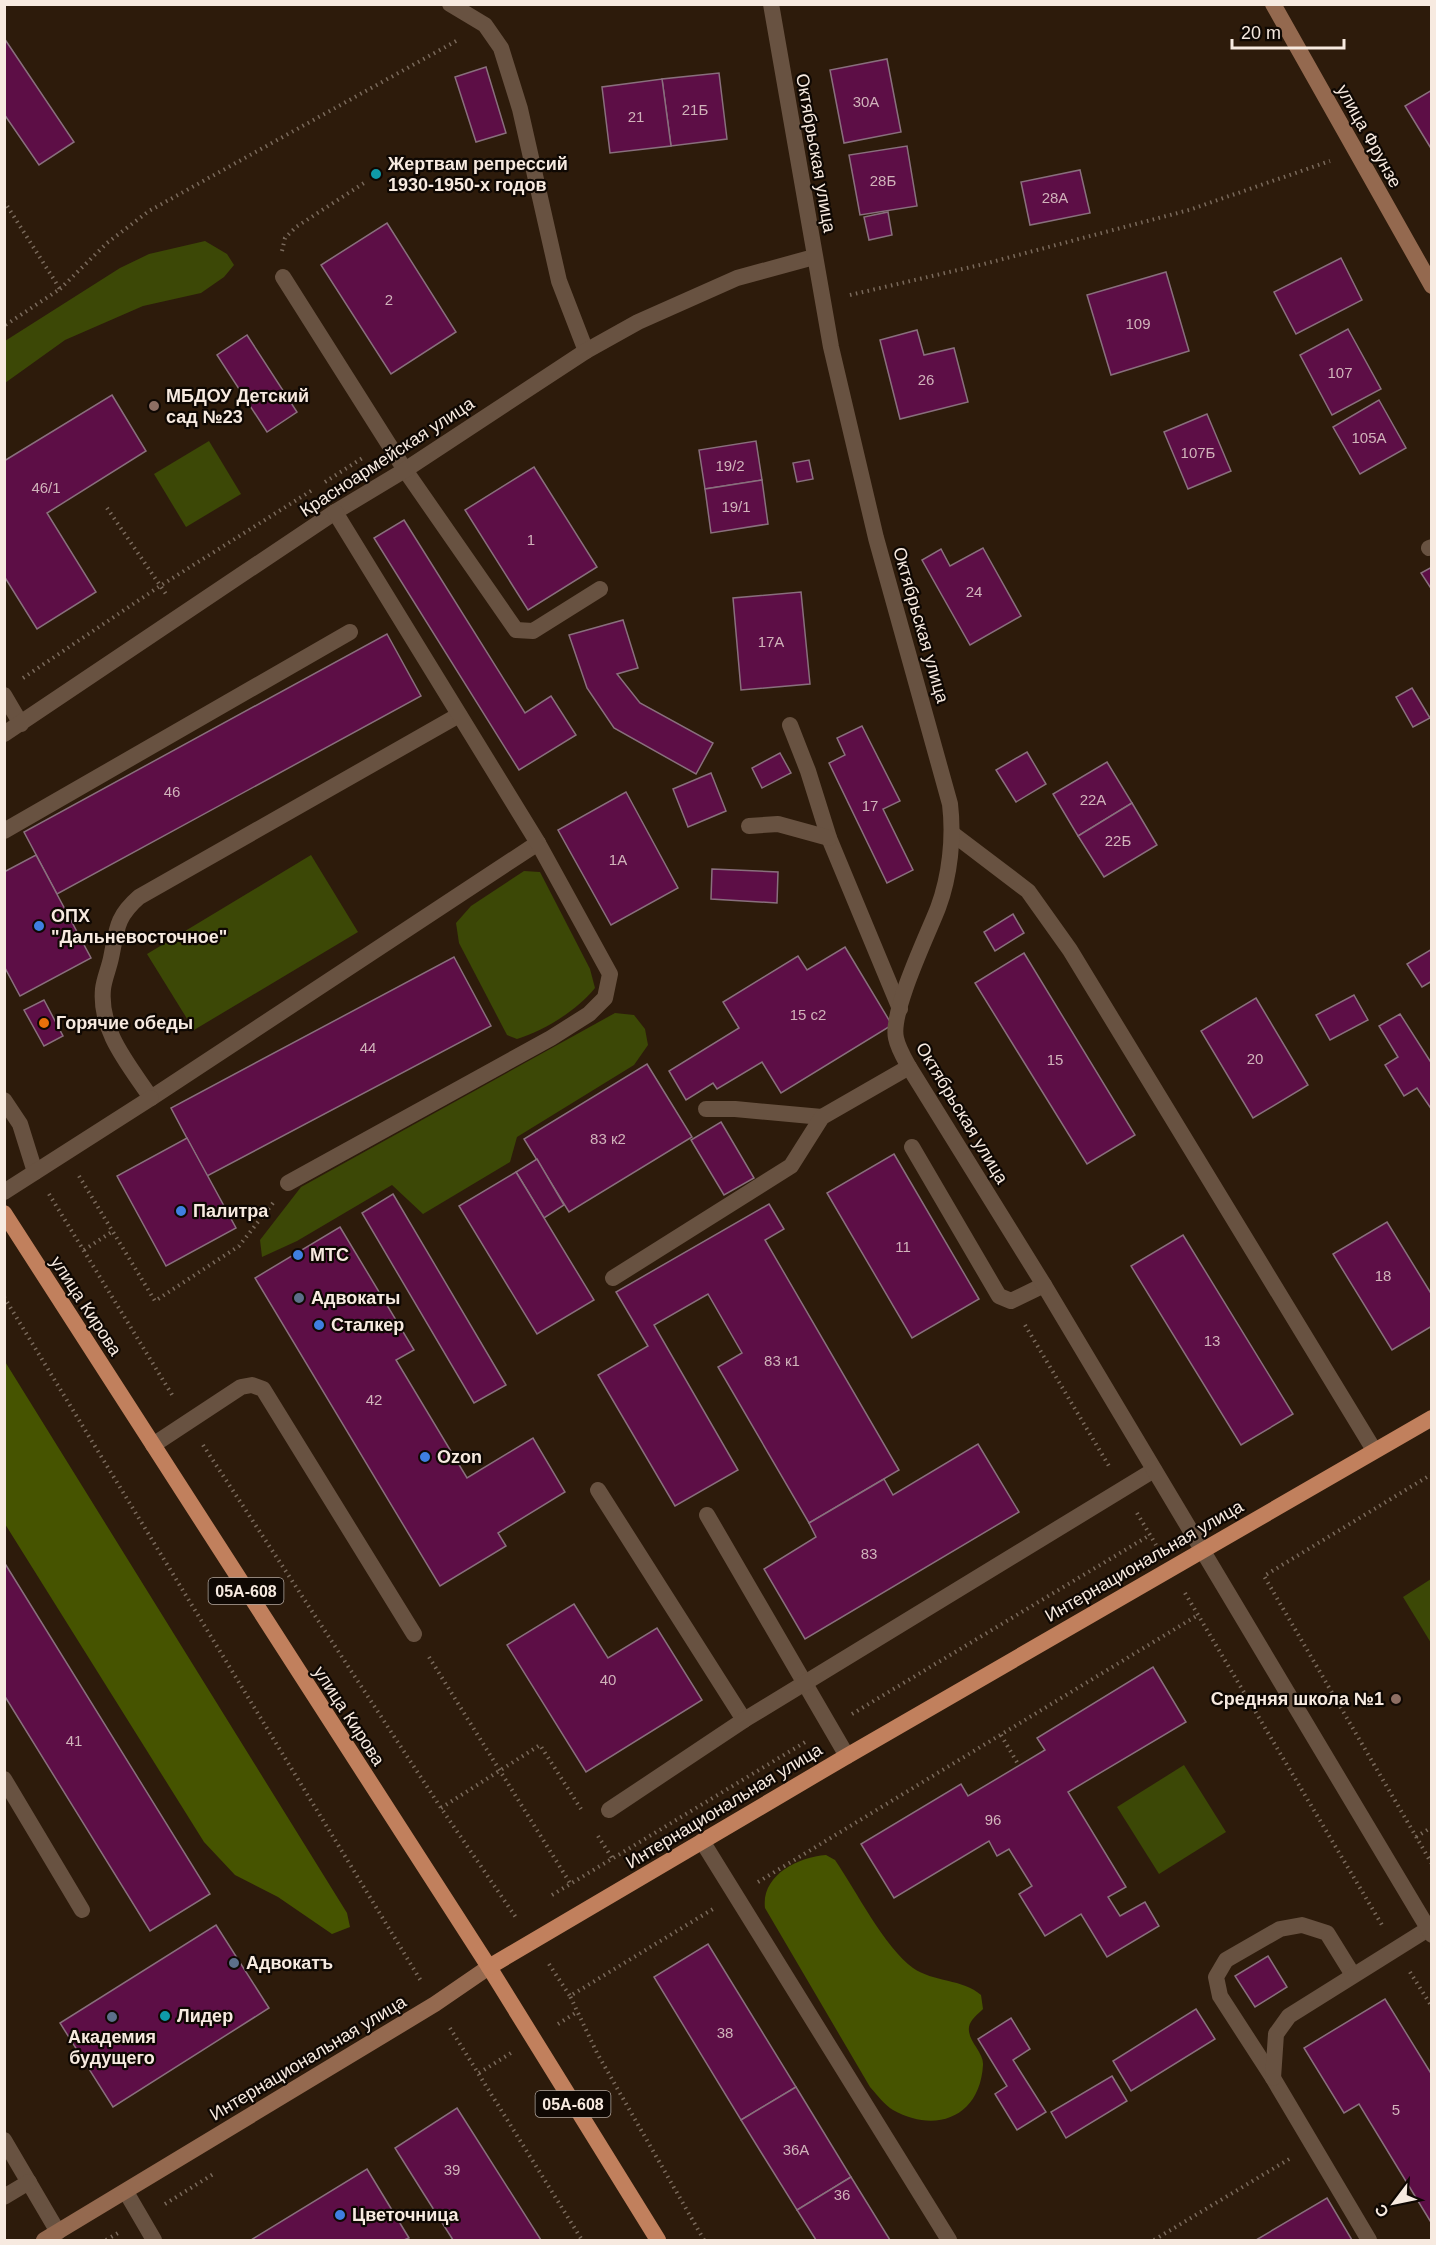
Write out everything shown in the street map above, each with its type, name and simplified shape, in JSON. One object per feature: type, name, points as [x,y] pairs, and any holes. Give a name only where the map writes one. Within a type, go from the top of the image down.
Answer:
[{"type":"main road","name":"улица Фрунзе","points":[[1273,4],[1431,286]]},
{"type":"main road","name":"улица Кирова","points":[[4,1213],[489,1967],[658,2241]]},
{"type":"main road","name":"Интернациональная улица","points":[[44,2241],[435,2004],[489,1967],[702,1840],[1431,1418]]},
{"type":"street","points":[[450,4],[485,25],[501,48],[520,109],[559,280],[586,351]]},
{"type":"street","name":"Октябрьская улица","points":[[771,4],[831,347],[876,538],[951,804],[953,834],[938,907],[922,942],[900,1008],[895,1036],[909,1067],[1044,1284],[1430,1932]]},
{"type":"street","name":"Красноармейская улица","points":[[4,734],[335,512],[405,470],[586,351],[638,322],[737,278],[814,256]]},
{"type":"street","points":[[283,277],[405,470],[516,630],[533,631],[600,589]]},
{"type":"street","points":[[288,1183],[551,1038],[589,1014],[605,998],[610,974],[538,843],[335,512]]},
{"type":"street","points":[[4,831],[350,632]]},
{"type":"street","points":[[9,690],[21,724]]},
{"type":"street","points":[[150,1098],[109,1033],[104,1016],[103,989],[116,926],[126,909],[139,897],[459,715]]},
{"type":"street","points":[[790,725],[829,838],[900,1008]]},
{"type":"street","points":[[749,826],[788,825],[829,838]]},
{"type":"street","points":[[953,834],[1028,891],[1070,950],[1374,1450]]},
{"type":"street","points":[[4,1192],[538,843]]},
{"type":"street","points":[[613,1278],[791,1166],[822,1117],[909,1067]]},
{"type":"street","points":[[4,1100],[20,1124],[35,1172]]},
{"type":"street","points":[[706,1109],[735,1109],[822,1117]]},
{"type":"street","points":[[912,1147],[999,1296],[1011,1301],[1044,1284]]},
{"type":"street","points":[[153,1445],[242,1387],[252,1385],[262,1389],[414,1634]]},
{"type":"street","points":[[609,1810],[744,1720],[1154,1470]]},
{"type":"street","points":[[598,1490],[744,1720]]},
{"type":"street","points":[[707,1515],[848,1756]]},
{"type":"street","points":[[4,1779],[82,1910]]},
{"type":"street","points":[[702,1840],[949,2241]]},
{"type":"street","points":[[1353,1975],[1328,1933],[1302,1925],[1280,1929],[1226,1960],[1216,1977],[1220,1996],[1273,2078],[1369,2241]]},
{"type":"street","points":[[1273,2078],[1276,2034],[1289,2016],[1396,1949],[1430,1932]]},
{"type":"street","points":[[4,2140],[58,2232]]},
{"type":"street","points":[[4,2197],[29,2182]]},
{"type":"street","points":[[126,2192],[154,2241]]},
{"type":"path","points":[[4,326],[60,289],[107,243],[149,211],[485,25]]},
{"type":"path","points":[[823,301],[984,264],[1189,210],[1356,152]]},
{"type":"path","points":[[283,277],[279,259],[285,238],[296,227],[364,183]]},
{"type":"path","points":[[4,201],[60,289]]},
{"type":"path","points":[[9,690],[160,586],[388,442]]},
{"type":"path","points":[[108,508],[181,617]]},
{"type":"path","points":[[65,1154],[154,1301],[239,1246],[288,1183]]},
{"type":"path","points":[[35,1172],[188,1421],[441,1808],[535,1941],[570,1996],[597,2053],[704,2241]]},
{"type":"path","points":[[84,1250],[113,1231]]},
{"type":"path","points":[[4,1297],[435,2004]]},
{"type":"path","points":[[1011,1301],[1431,2007]]},
{"type":"path","points":[[1431,1474],[1264,1576],[1431,1864]]},
{"type":"path","points":[[570,1996],[1198,1615]]},
{"type":"path","points":[[414,1634],[570,1883]]},
{"type":"path","points":[[1001,1735],[1018,1764]]},
{"type":"path","points":[[441,1808],[540,1745],[582,1811]]},
{"type":"path","points":[[1416,1837],[1431,1827]]},
{"type":"path","points":[[594,1830],[612,1858]]},
{"type":"path","points":[[440,2033],[450,2027],[582,2241]]},
{"type":"path","points":[[1154,2241],[1312,2146]]},
{"type":"path","points":[[106,2241],[221,2169]]},
{"type":"green space","points":[[205,241],[227,254],[234,265],[224,277],[201,293],[143,306],[65,340],[5,383],[5,341],[120,268],[149,254]]},
{"type":"green space","points":[[209,441],[241,494],[186,527],[154,474]]},
{"type":"green space","points":[[311,855],[358,932],[194,1030],[147,954]]},
{"type":"green space","points":[[524,871],[540,872],[590,969],[595,988],[559,1019],[517,1039],[507,1035],[459,943],[456,923],[471,906]]},
{"type":"green space","points":[[615,1013],[634,1015],[645,1029],[648,1045],[634,1065],[517,1137],[510,1162],[423,1214],[392,1185],[297,1241],[262,1257],[260,1240],[301,1187]]},
{"type":"green space","points":[[4,1360],[347,1913],[350,1927],[332,1934],[278,1897],[235,1875],[204,1842],[5,1524]]},
{"type":"green space","points":[[1431,1579],[1431,1643],[1403,1597]]},
{"type":"green space","points":[[1184,1765],[1226,1832],[1159,1874],[1117,1807]]},
{"type":"green space","points":[[826,1855],[835,1860],[881,1933],[902,1959],[921,1973],[966,1986],[981,1995],[983,2009],[969,2027],[970,2037],[983,2060],[980,2083],[974,2097],[965,2108],[953,2116],[940,2120],[909,2117],[893,2110],[878,2096],[870,2087],[765,1908],[765,1897],[769,1886],[783,1870],[804,1860]]},
{"type":"building","points":[[4,38],[74,142],[39,165],[4,114]]},
{"type":"building","points":[[887,59],[901,132],[844,143],[830,70]]},
{"type":"building","points":[[486,67],[506,133],[476,142],[455,77]]},
{"type":"building","points":[[719,73],[727,139],[671,146],[662,79]]},
{"type":"building","points":[[662,79],[671,146],[610,153],[602,87]]},
{"type":"building","points":[[1432,90],[1432,150],[1405,106]]},
{"type":"building","points":[[907,146],[917,206],[860,215],[849,155]]},
{"type":"building","points":[[1080,170],[1090,213],[1030,225],[1021,182]]},
{"type":"building","points":[[888,212],[892,235],[869,240],[864,217]]},
{"type":"building","points":[[387,223],[456,332],[391,374],[321,265]]},
{"type":"building","points":[[1341,258],[1362,300],[1296,334],[1274,292]]},
{"type":"building","points":[[1166,272],[1189,351],[1111,375],[1087,295]]},
{"type":"building","points":[[1348,329],[1381,389],[1332,415],[1300,355]]},
{"type":"building","points":[[917,330],[924,355],[954,348],[968,402],[900,419],[880,340]]},
{"type":"building","points":[[247,335],[297,412],[267,432],[217,355]]},
{"type":"building","points":[[112,395],[146,451],[47,513],[96,592],[37,629],[4,576],[4,461]]},
{"type":"building","points":[[1379,400],[1406,448],[1360,474],[1333,427]]},
{"type":"building","points":[[1207,414],[1231,471],[1188,489],[1164,432]]},
{"type":"building","points":[[756,441],[762,480],[705,489],[699,450]]},
{"type":"building","points":[[809,460],[813,479],[797,482],[793,463]]},
{"type":"building","points":[[534,467],[597,567],[528,610],[465,510]]},
{"type":"building","points":[[762,480],[768,524],[711,533],[705,489]]},
{"type":"building","points":[[404,520],[525,713],[551,696],[576,735],[519,770],[374,538]]},
{"type":"building","points":[[983,548],[1021,616],[970,645],[922,560],[941,549],[950,566]]},
{"type":"building","points":[[1432,567],[1432,590],[1421,573]]},
{"type":"building","points":[[801,592],[810,684],[741,690],[733,598]]},
{"type":"building","points":[[623,620],[638,668],[617,674],[640,703],[713,743],[696,774],[614,728],[587,688],[569,635]]},
{"type":"building","points":[[387,634],[421,696],[57,894],[24,832]]},
{"type":"building","points":[[1412,688],[1430,718],[1413,727],[1396,697]]},
{"type":"building","points":[[862,726],[900,801],[883,809],[913,870],[887,883],[829,763],[845,755],[837,738]]},
{"type":"building","points":[[1027,752],[1046,784],[1016,802],[996,770]]},
{"type":"building","points":[[780,753],[791,773],[762,788],[752,768]]},
{"type":"building","points":[[1107,762],[1132,803],[1078,836],[1053,794]]},
{"type":"building","points":[[711,773],[726,811],[688,827],[673,789]]},
{"type":"building","points":[[626,792],[678,888],[611,925],[558,830]]},
{"type":"building","points":[[1132,803],[1157,845],[1104,877],[1078,836]]},
{"type":"building","name":"ОПХ \"Дальневосточное\"","points":[[36,855],[91,958],[20,996],[4,966],[4,872]]},
{"type":"building","points":[[712,869],[778,872],[777,903],[711,899]]},
{"type":"building","points":[[1013,914],[1024,933],[995,951],[984,932]]},
{"type":"building","points":[[845,947],[892,1025],[781,1093],[762,1062],[717,1089],[713,1083],[686,1100],[669,1071],[739,1028],[723,1002],[798,956],[807,970]]},
{"type":"building","points":[[1432,949],[1432,981],[1422,987],[1407,964]]},
{"type":"building","points":[[1024,953],[1135,1135],[1087,1164],[975,983]]},
{"type":"building","points":[[454,957],[491,1026],[207,1176],[171,1108]]},
{"type":"building","points":[[1354,995],[1368,1020],[1330,1040],[1316,1015]]},
{"type":"building","points":[[1256,998],[1308,1085],[1253,1118],[1201,1031]]},
{"type":"building","name":"Горячие обеды","points":[[44,1000],[63,1036],[44,1046],[24,1010]]},
{"type":"building","points":[[1400,1014],[1432,1064],[1432,1110],[1417,1088],[1404,1096],[1385,1065],[1398,1057],[1379,1026]]},
{"type":"building","points":[[647,1064],[692,1137],[569,1212],[524,1139]]},
{"type":"building","points":[[721,1122],[754,1178],[724,1195],[691,1140]]},
{"type":"building","name":"Палитра","points":[[187,1138],[236,1228],[166,1266],[117,1176]]},
{"type":"building","points":[[894,1154],[979,1299],[912,1338],[827,1193]]},
{"type":"building","points":[[537,1159],[564,1205],[544,1218],[516,1172]]},
{"type":"building","points":[[516,1172],[594,1300],[537,1334],[459,1206]]},
{"type":"building","points":[[393,1194],[506,1385],[474,1403],[362,1213]]},
{"type":"building","points":[[769,1204],[784,1229],[765,1240],[899,1470],[809,1523],[718,1367],[742,1353],[708,1294],[654,1325],[738,1470],[675,1506],[598,1375],[648,1346],[616,1292]]},
{"type":"building","points":[[1387,1222],[1432,1295],[1432,1326],[1392,1350],[1333,1254]]},
{"type":"building","points":[[340,1227],[414,1350],[396,1360],[467,1478],[533,1438],[565,1492],[498,1533],[506,1546],[440,1586],[255,1278]]},
{"type":"building","points":[[1183,1235],[1293,1414],[1241,1445],[1131,1266]]},
{"type":"building","points":[[978,1444],[1019,1512],[805,1639],[764,1569],[816,1537],[809,1523],[884,1479],[893,1495]]},
{"type":"building","points":[[4,1562],[210,1894],[150,1931],[4,1695]]},
{"type":"building","points":[[574,1604],[608,1658],[657,1628],[702,1700],[586,1772],[507,1645]]},
{"type":"building","points":[[1153,1667],[1186,1722],[1068,1792],[1126,1887],[1108,1897],[1120,1916],[1145,1902],[1159,1926],[1107,1957],[1081,1914],[1045,1936],[1019,1894],[1032,1886],[1009,1849],[997,1856],[989,1841],[894,1898],[861,1844],[961,1784],[968,1796],[1045,1750],[1037,1738]]},
{"type":"building","name":"Лидер","points":[[216,1925],[269,2008],[113,2107],[60,2023]]},
{"type":"building","points":[[708,1944],[796,2087],[741,2120],[654,1977]]},
{"type":"building","points":[[1268,1956],[1287,1987],[1255,2007],[1235,1976]]},
{"type":"building","points":[[1385,1999],[1432,2075],[1432,2224],[1359,2104],[1344,2113],[1304,2048]]},
{"type":"building","points":[[1196,2009],[1215,2039],[1131,2091],[1113,2061]]},
{"type":"building","points":[[1011,2018],[1030,2049],[1013,2060],[1046,2112],[1017,2130],[995,2094],[1007,2086],[978,2039]]},
{"type":"building","points":[[1112,2076],[1127,2101],[1066,2138],[1051,2112]]},
{"type":"building","points":[[796,2087],[851,2177],[797,2210],[741,2120]]},
{"type":"building","points":[[457,2108],[541,2240],[453,2240],[395,2148]]},
{"type":"building","points":[[367,2169],[409,2238],[404,2240],[251,2240]]},
{"type":"building","points":[[851,2177],[890,2240],[816,2240],[797,2210]]},
{"type":"building","points":[[1327,2198],[1352,2240],[1256,2240]]},
{"type":"place","name":"Жертвам репрессий 1930-1950-х годов","points":[[376,174]]},
{"type":"place","name":"МБДОУ Детский сад №23","points":[[154,406]]},
{"type":"place","name":"ОПХ \"Дальневосточное\"","points":[[39,926]]},
{"type":"place","name":"Горячие обеды","points":[[44,1023]]},
{"type":"place","name":"Палитра","points":[[181,1211]]},
{"type":"place","name":"МТС","points":[[298,1255]]},
{"type":"place","name":"Адвокаты","points":[[299,1298]]},
{"type":"place","name":"Сталкер","points":[[319,1325]]},
{"type":"place","name":"Ozon","points":[[425,1457]]},
{"type":"place","name":"Средняя школа №1","points":[[1396,1699]]},
{"type":"place","name":"Адвокатъ","points":[[234,1963]]},
{"type":"place","name":"Лидер","points":[[165,2016]]},
{"type":"place","name":"Академия будущего","points":[[112,2017]]},
{"type":"place","name":"Цветочница","points":[[340,2215]]}]
